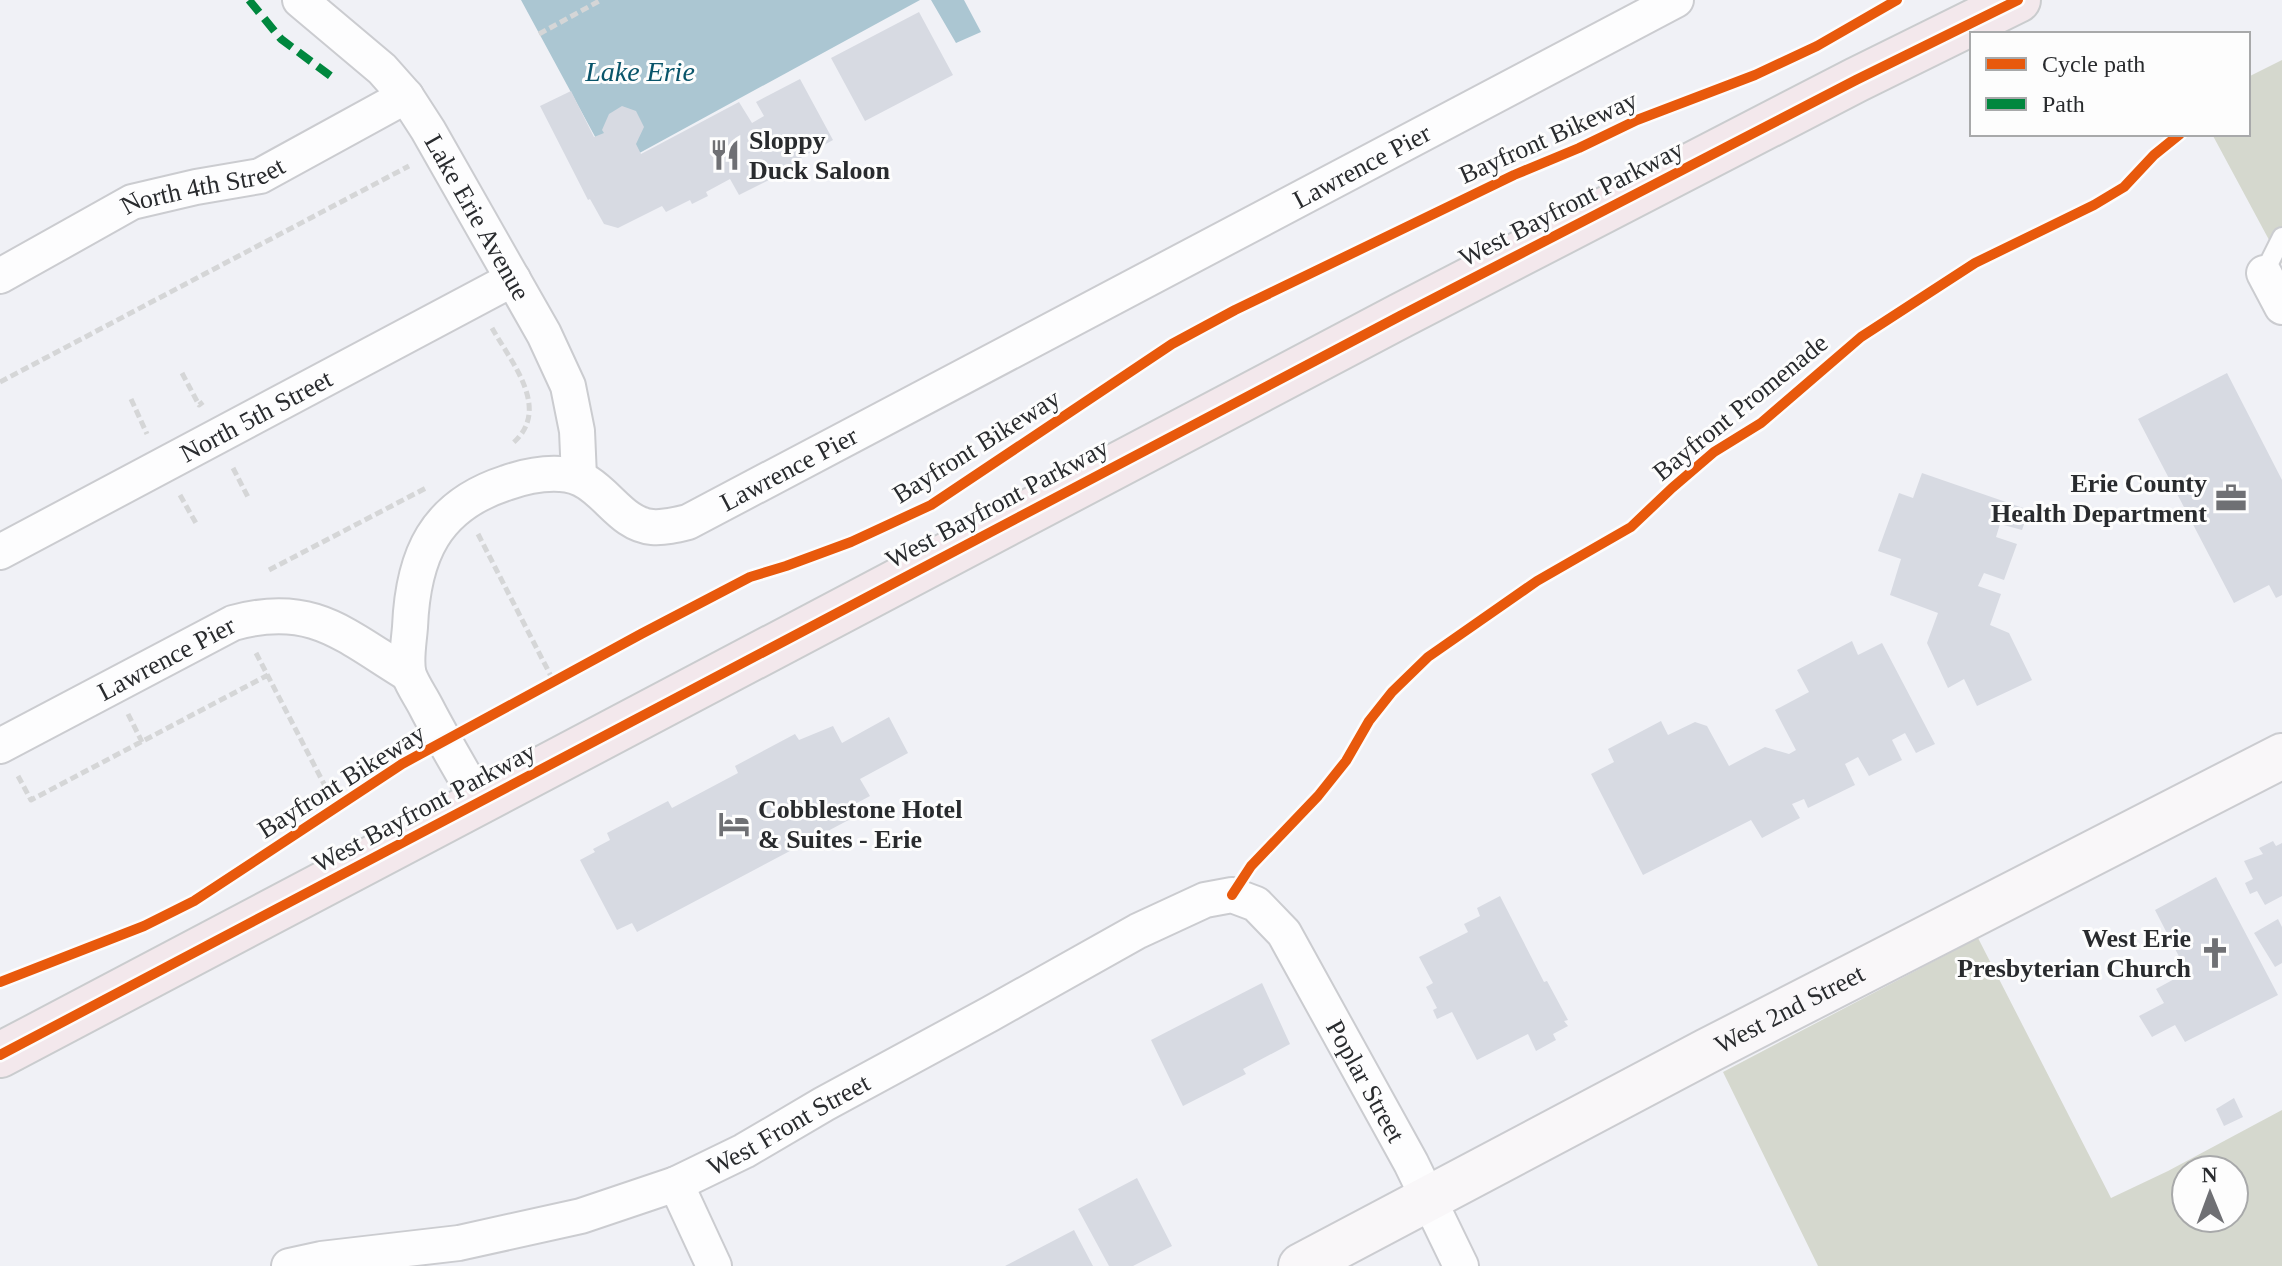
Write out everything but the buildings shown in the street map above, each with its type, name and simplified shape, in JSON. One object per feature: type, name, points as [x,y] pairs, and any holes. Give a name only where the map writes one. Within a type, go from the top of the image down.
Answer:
[{"type":"highway","name":"West Bayfront Parkway","points":[[0,1055],[1400,316],[2018,0]]},
{"type":"street","name":"Lake Erie Avenue","points":[[300,0],[382,69],[406,96],[428,130],[544,334],[568,386],[577,431],[579,477]]},
{"type":"street","name":"Lawrence Pier","points":[[579,477],[599,489],[627,517],[649,527],[669,527],[688,522],[1676,0]]},
{"type":"street","name":"North 4th Street","points":[[0,276],[132,202],[260,176],[406,96]]},
{"type":"street","points":[[2264,273],[2282,307]]},
{"type":"street","name":"North 5th Street","points":[[0,552],[513,279]]},
{"type":"street","points":[[480,803],[408,674],[411,616],[421,565],[430,539],[446,516],[464,501],[514,480],[562,473],[579,477]]},
{"type":"street","name":"Lawrence Pier","points":[[8,760],[233,623],[257,616],[302,616],[323,623],[408,674]]},
{"type":"street","name":"West 2nd Street","points":[[1301,1266],[1707,1051],[2282,756]]},
{"type":"street","name":"West Front Street","points":[[289,1266],[474,1239],[581,1216],[676,1184],[744,1151],[1138,931],[1205,900],[1232,895],[1256,904]]},
{"type":"street","name":"Poplar Street","points":[[1256,904],[1284,933],[1429,1199],[1461,1266]]},
{"type":"street","points":[[676,1184],[714,1266]]},
{"type":"lane","points":[[2264,273],[2282,237]]},
{"type":"path","points":[[539,34],[601,0]]},
{"type":"path","points":[[0,382],[408,166],[415,178]]},
{"type":"path","points":[[478,334],[492,327],[528,391],[528,424],[514,442],[500,450]]},
{"type":"path","points":[[182,373],[199,405],[213,397]]},
{"type":"path","points":[[131,399],[148,433],[135,440]]},
{"type":"path","points":[[232,466],[249,499]]},
{"type":"path","points":[[269,570],[430,486]]},
{"type":"path","points":[[475,528],[554,682]]},
{"type":"path","points":[[254,648],[337,809]]},
{"type":"path","points":[[8,760],[31,800],[268,675]]},
{"type":"path","points":[[541,689],[567,676]]},
{"type":"path","points":[[127,711],[142,742]]},
{"type":"shaded area","points":[[2282,60],[2282,264],[2213,136],[2250,136],[2250,76]]},
{"type":"shaded area","points":[[1978,938],[2111,1198],[2170,1170],[2170,1234],[2250,1234],[2250,1154],[2200,1154],[2282,1110],[2282,1266],[1818,1266],[1723,1072]]},
{"type":"water","name":"Lake Erie","points":[[521,0],[920,0],[612,168]]},
{"type":"water","points":[[931,0],[964,0],[981,32],[956,43]]},
{"type":"marked path","points":[[249,0],[281,39],[336,80]]},
{"type":"cycle path","name":"Bayfront Bikeway","points":[[0,982],[144,926],[194,901],[402,764],[750,577],[851,542],[931,505],[1172,344],[1235,310],[1514,175],[1637,120],[1755,75],[1817,46],[1897,0]]},
{"type":"cycle path","points":[[0,1055],[1400,316],[1856,80],[2018,0]]},
{"type":"cycle path","name":"Bayfront Promenade","points":[[1232,895],[1251,866],[1318,796],[1346,761],[1369,721],[1392,692],[1428,657],[1537,581],[1631,527],[1714,452],[1761,423],[1861,337],[1975,263],[2094,205],[2124,187],[2154,155],[2178,136]]},
{"type":"place","name":"Sloppy Duck Saloon","points":[[725,155]]},
{"type":"place","name":"Erie County Health Department","points":[[2231,498]]},
{"type":"place","name":"Cobblestone Hotel & Suites - Erie","points":[[734,824]]},
{"type":"place","name":"West Erie Presbyterian Church","points":[[2215,953]]}]
